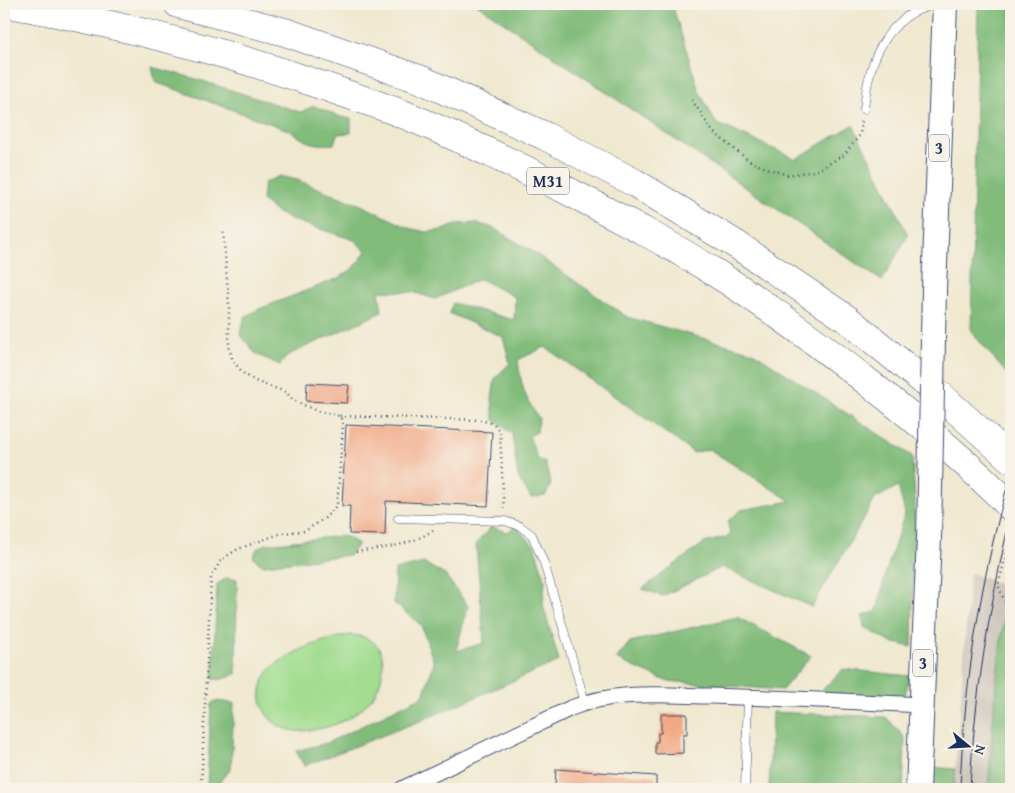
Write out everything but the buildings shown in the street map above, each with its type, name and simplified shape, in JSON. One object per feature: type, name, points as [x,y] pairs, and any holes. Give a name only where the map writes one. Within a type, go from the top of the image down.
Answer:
[{"type":"highway","name":"M31","points":[[9,4],[138,30],[275,69],[408,116],[472,144],[617,216],[716,273],[787,321],[931,432],[1011,507]]},
{"type":"highway","name":"M31","points":[[178,4],[285,32],[439,88],[545,136],[636,183],[737,245],[847,319],[932,388],[1011,459]]},
{"type":"highway","points":[[250,4],[285,32]]},
{"type":"main road","name":"3","points":[[918,789],[945,4]]},
{"type":"street","points":[[402,789],[585,702],[630,694],[922,705]]},
{"type":"lane","points":[[864,109],[869,77],[881,46],[899,21],[921,7],[945,4]]},
{"type":"lane","points":[[398,518],[505,521],[520,526],[532,535],[544,563],[585,702]]},
{"type":"lane","points":[[745,789],[748,697]]},
{"type":"path","points":[[692,100],[713,132],[752,163],[787,174],[816,171],[844,156],[860,135],[864,109]]},
{"type":"path","points":[[223,230],[229,306],[229,348],[234,361],[243,373],[255,381],[286,392],[294,400],[317,411],[340,416],[481,420],[494,424],[500,432],[505,517]]},
{"type":"path","points":[[201,789],[211,577],[222,559],[238,549],[282,533],[305,531],[325,518],[337,504],[343,424],[340,416]]},
{"type":"path","points":[[356,552],[393,547],[426,535],[448,519]]},
{"type":"path","points":[[1011,539],[998,585],[1011,617]]},
{"type":"shaded area","points":[[970,573],[1011,587],[1002,633],[996,684],[988,789],[954,789]]},
{"type":"green space","points":[[477,4],[672,4],[699,91],[716,123],[796,159],[853,125],[908,235],[882,281]]},
{"type":"green space","points":[[978,4],[1011,4],[1011,379],[971,331]]},
{"type":"green space","points":[[152,67],[300,112],[314,106],[351,119],[351,133],[337,134],[334,144],[311,142],[291,131],[155,82]]},
{"type":"green space","points":[[280,176],[297,180],[361,205],[409,228],[426,232],[443,230],[458,224],[477,223],[493,228],[530,250],[627,317],[753,352],[912,456],[915,499],[912,647],[890,642],[864,627],[862,616],[877,611],[886,572],[905,513],[898,486],[875,499],[812,607],[722,567],[663,596],[642,589],[704,543],[730,536],[728,521],[741,510],[791,501],[709,449],[694,453],[545,347],[518,360],[524,390],[539,418],[537,432],[529,436],[537,458],[545,463],[551,484],[545,496],[531,498],[518,477],[512,434],[494,420],[492,399],[495,378],[510,363],[503,337],[449,313],[453,303],[514,320],[515,297],[480,279],[435,299],[412,292],[379,291],[382,312],[288,355],[280,365],[256,354],[240,334],[245,317],[259,309],[339,278],[354,268],[366,251],[354,240],[292,220],[276,212],[262,200],[264,183]]},
{"type":"green space","points":[[515,526],[534,545],[545,579],[543,605],[559,661],[425,719],[304,766],[296,751],[327,743],[423,696],[434,663],[421,625],[394,603],[395,570],[424,563],[445,575],[468,606],[456,651],[484,643],[476,544],[491,527],[508,532]]},
{"type":"green space","points":[[341,536],[349,538],[358,544],[350,555],[264,565],[253,557],[257,549],[266,544]]},
{"type":"green space","points":[[227,578],[237,579],[236,674],[225,678],[213,679],[217,584]]},
{"type":"green space","points":[[1011,592],[1011,789],[988,789],[996,684],[1002,633]]},
{"type":"green space","points":[[737,617],[811,656],[782,690],[666,681],[616,659],[630,642]]},
{"type":"green space","points":[[351,635],[368,639],[379,648],[382,654],[383,670],[380,682],[371,699],[359,711],[337,724],[312,730],[289,730],[270,719],[262,706],[261,699],[263,683],[269,671],[276,664],[307,647],[330,639]]},
{"type":"green space","points":[[843,669],[910,676],[904,698],[818,694]]},
{"type":"green space","points":[[215,701],[234,703],[231,770],[223,777],[216,789],[207,789],[211,704]]},
{"type":"green space","points":[[772,712],[886,717],[905,738],[903,789],[769,789]]},
{"type":"green space","points":[[930,767],[955,769],[954,789],[929,789]]},
{"type":"tram line","points":[[960,789],[965,709],[976,630],[991,551],[1011,473]]},
{"type":"tram line","points":[[970,789],[975,720],[984,651],[996,582],[1011,514]]}]
